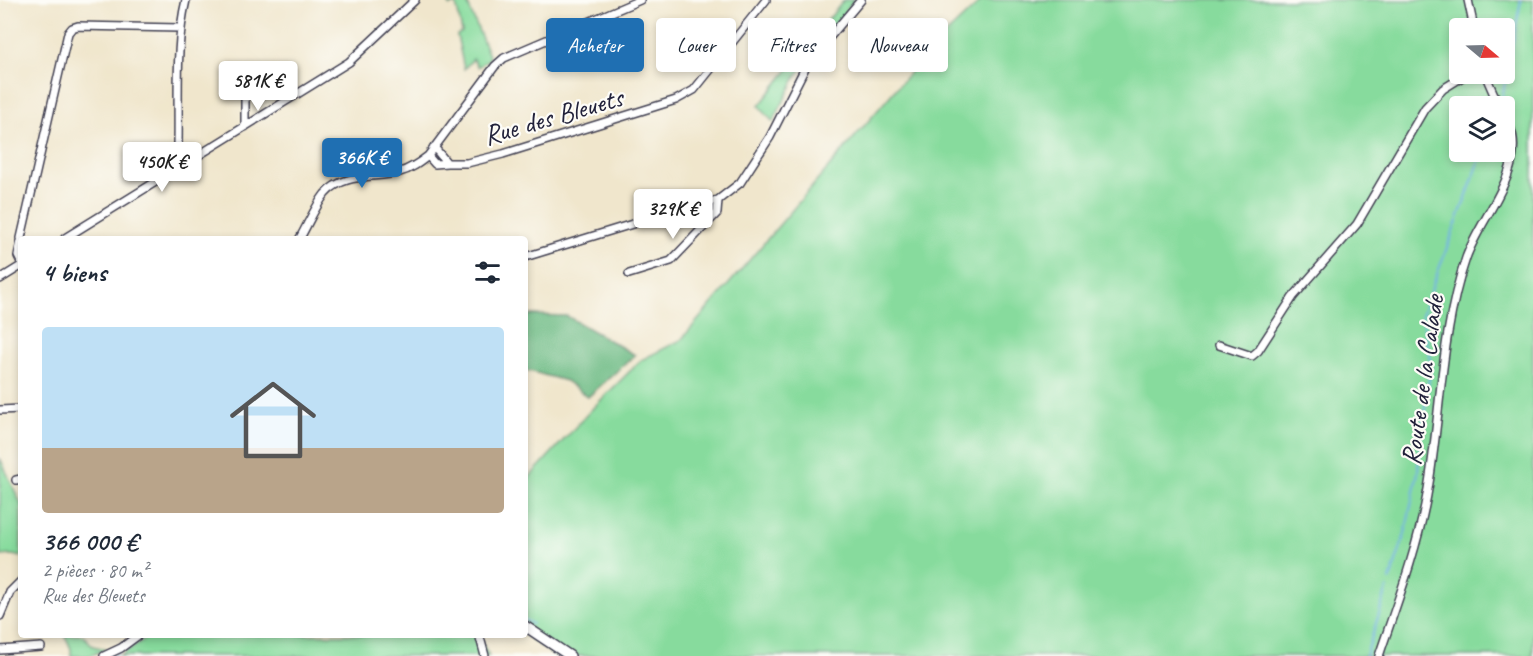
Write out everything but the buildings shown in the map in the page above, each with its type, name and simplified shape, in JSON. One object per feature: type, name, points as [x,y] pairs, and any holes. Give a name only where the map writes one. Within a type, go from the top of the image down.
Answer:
[{"type":"street","points":[[183,165],[178,144],[180,28],[186,0]]},
{"type":"street","points":[[68,236],[349,62],[415,0]]},
{"type":"street","points":[[301,236],[326,193],[337,185],[355,178],[399,172],[415,166],[428,156],[495,66],[504,58],[640,0]]},
{"type":"street","name":"Rue des Bleuets","points":[[428,156],[435,164],[467,163],[676,100],[694,90],[766,0]]},
{"type":"street","points":[[528,256],[718,200],[740,183],[770,137],[807,64],[861,0]]},
{"type":"street","points":[[1468,0],[1472,18]]},
{"type":"street","points":[[22,236],[68,33],[72,28],[78,26],[180,28]]},
{"type":"street","points":[[1219,345],[1247,356],[1252,356],[1258,351],[1293,297],[1357,224],[1425,108],[1451,84]]},
{"type":"street","points":[[245,96],[245,127]]},
{"type":"street","name":"Rue des Bleuets","points":[[434,147],[447,163]]},
{"type":"street","name":"Route de la Calade","points":[[1379,656],[1415,544],[1426,498],[1454,294],[1467,254],[1507,176],[1511,162]]},
{"type":"street","points":[[629,274],[671,261],[717,213],[718,200]]},
{"type":"street","points":[[0,279],[18,266]]},
{"type":"street","points":[[0,410],[18,409]]},
{"type":"street","points":[[0,616],[10,592],[18,584]]},
{"type":"street","points":[[528,628],[570,656]]},
{"type":"street","points":[[104,656],[135,638]]},
{"type":"street","points":[[480,638],[485,656]]},
{"type":"street","points":[[0,650],[40,647]]},
{"type":"green space","points":[[447,0],[466,0],[490,58],[478,67],[473,59],[464,69],[457,35],[462,32],[456,3],[450,6]]},
{"type":"green space","points":[[844,0],[854,0],[836,24],[836,18],[830,18]]},
{"type":"green space","points":[[982,0],[1533,0],[1533,656],[555,656],[528,637],[528,479],[641,360],[681,340],[910,72],[948,72],[948,32]]},
{"type":"green space","points":[[786,72],[799,72],[773,122],[759,106]]},
{"type":"green space","points":[[358,153],[360,164],[334,170],[332,158]]},
{"type":"green space","points":[[528,316],[567,316],[635,355],[588,397],[566,381],[528,371]]},
{"type":"green space","points":[[0,458],[18,497],[18,556],[0,556]]},
{"type":"green space","points":[[66,638],[86,638],[93,646],[107,649],[89,656],[71,656]]},
{"type":"green space","points":[[146,638],[480,638],[489,656],[120,656]]},
{"type":"waterway","points":[[1502,96],[1521,0]]},
{"type":"waterway","points":[[1390,580],[1405,534],[1418,472],[1431,365],[1422,314],[1479,162]]},
{"type":"waterway","points":[[1366,656],[1387,588]]},
{"type":"waterway","points":[[528,622],[532,624]]},
{"type":"waterway","points":[[126,649],[141,638]]},
{"type":"waterway","points":[[113,656],[118,653]]}]
